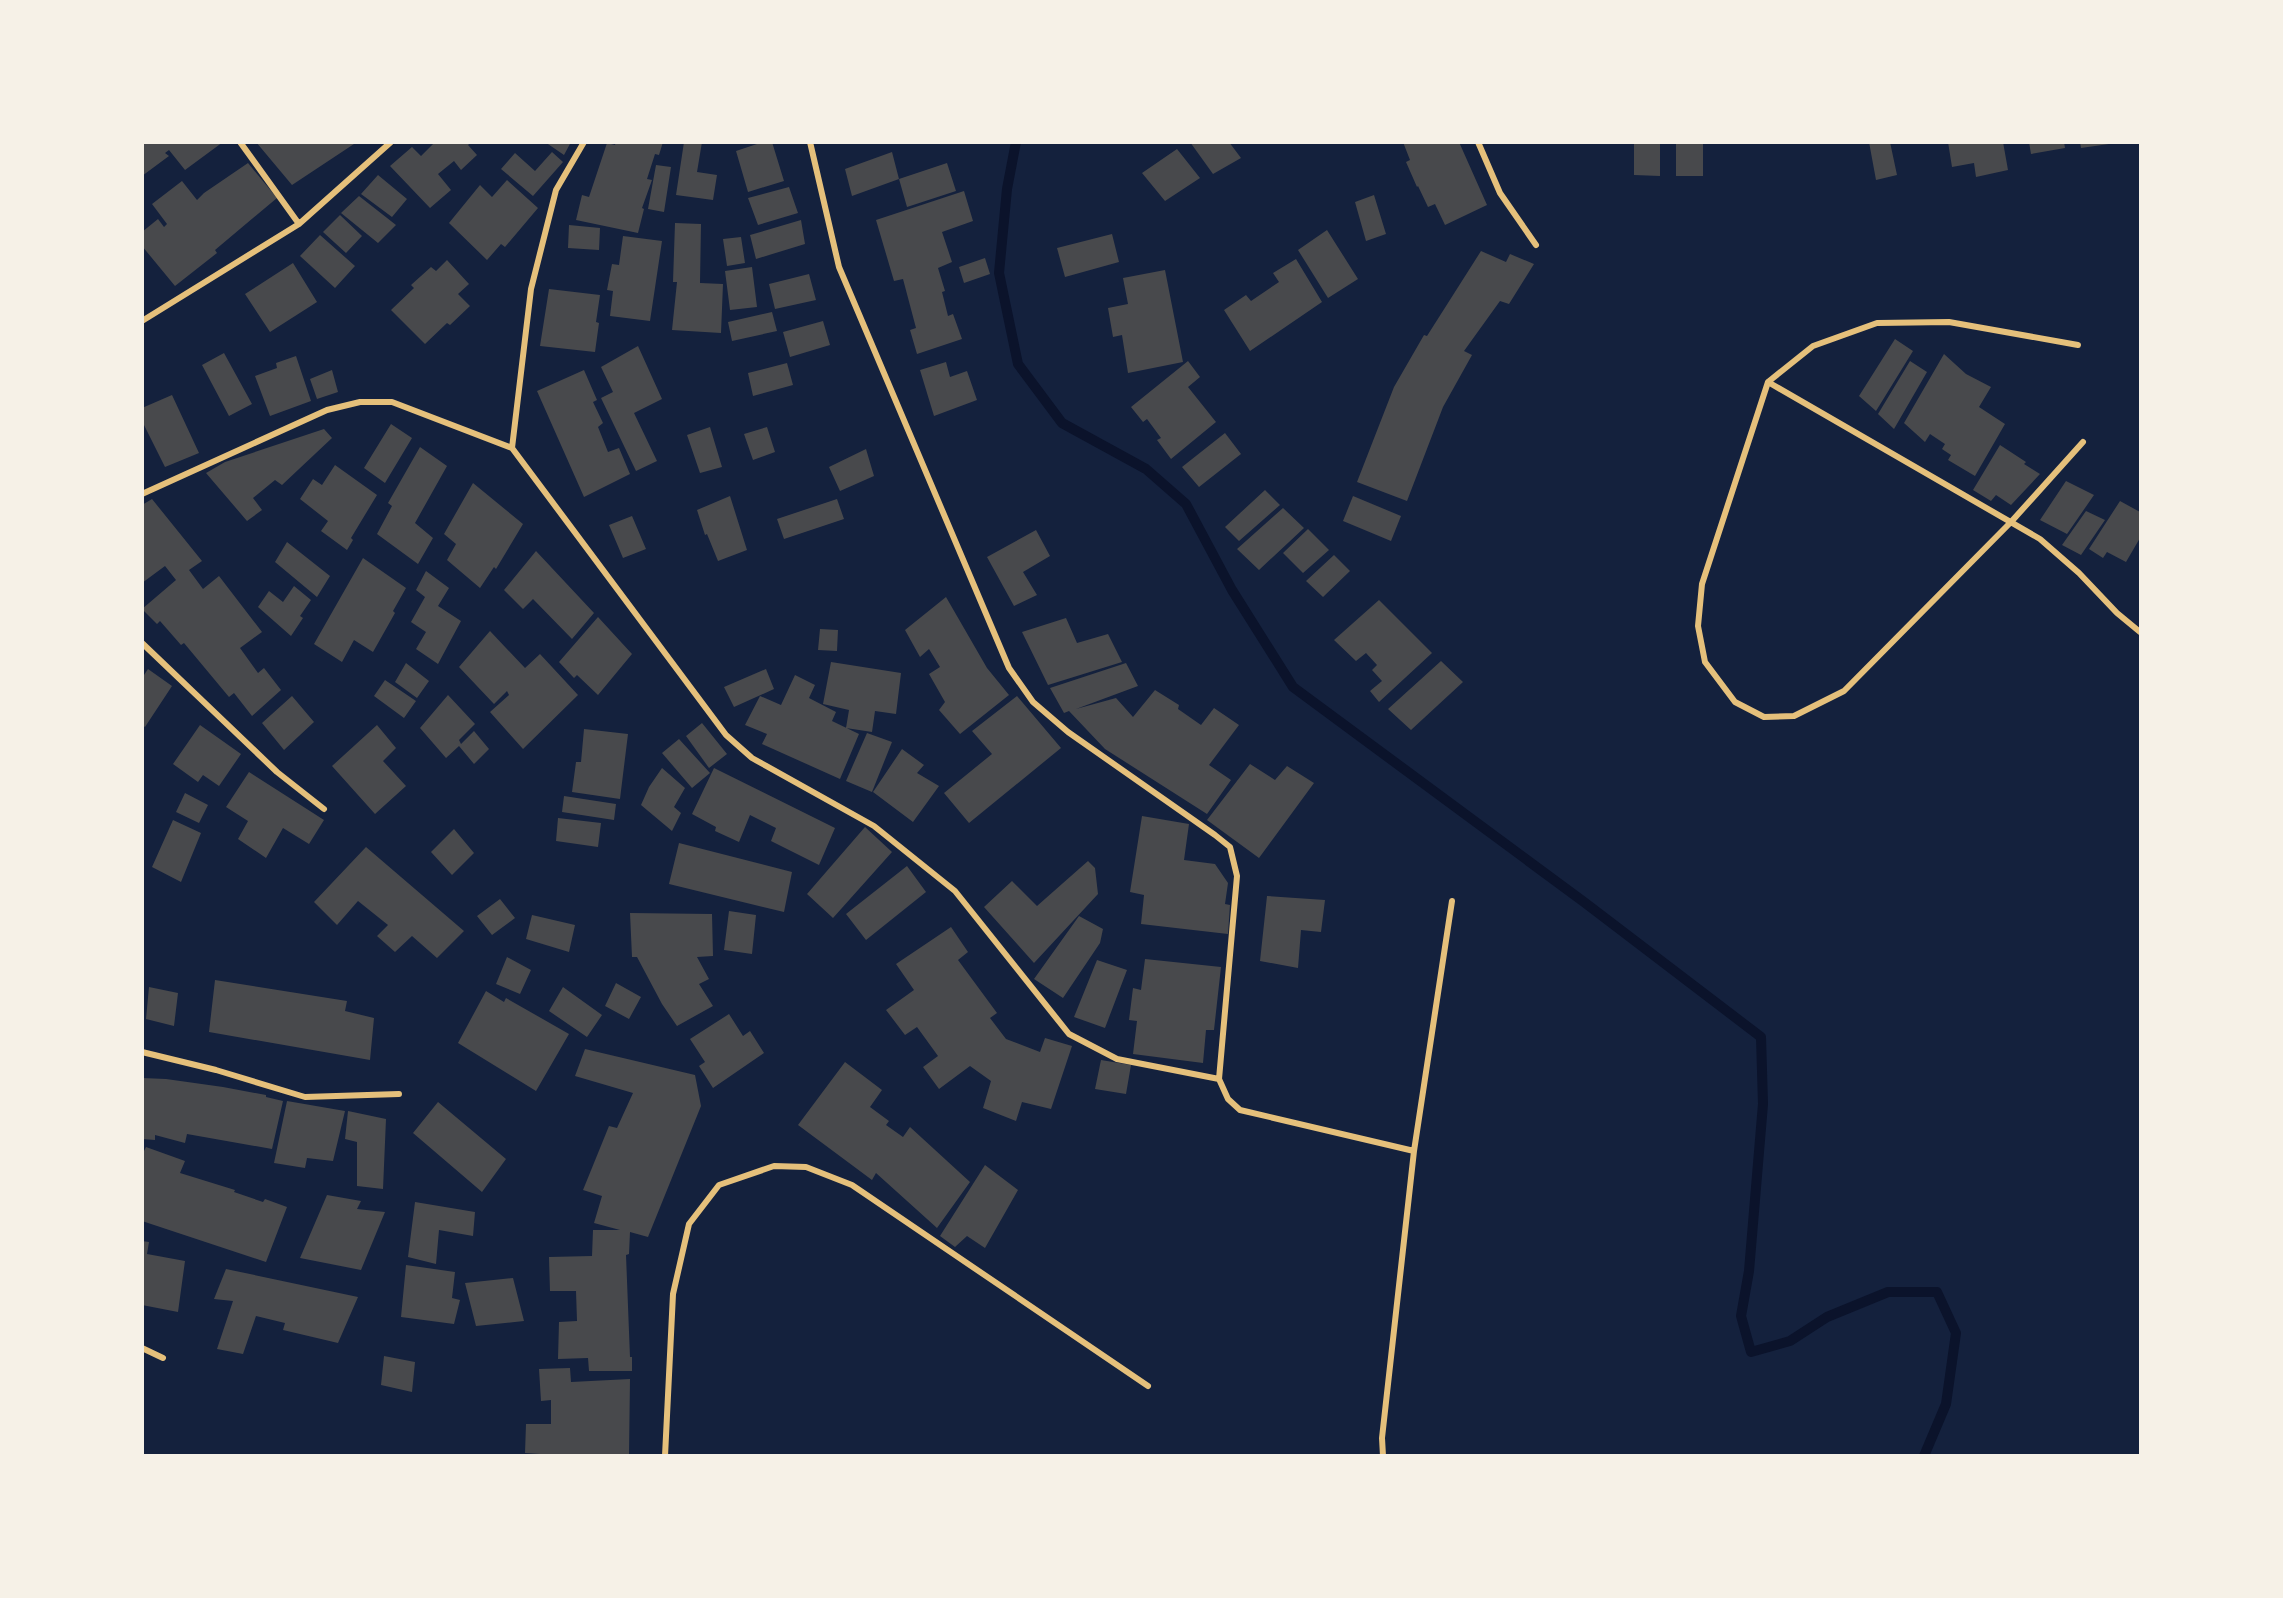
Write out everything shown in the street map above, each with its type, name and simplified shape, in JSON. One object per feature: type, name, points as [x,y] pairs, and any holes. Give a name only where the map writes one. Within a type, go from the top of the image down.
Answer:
[{"type":"street","points":[[240,142],[299,224]]},
{"type":"street","points":[[512,448],[531,289],[556,190],[584,142]]},
{"type":"street","points":[[810,142],[839,267],[1009,668],[1033,702],[1068,732],[1215,835],[1230,848],[1237,876],[1219,1079],[1228,1099],[1240,1110],[1414,1150]]},
{"type":"street","points":[[1478,142],[1500,193],[1536,245]]},
{"type":"street","points":[[142,321],[299,224],[390,143]]},
{"type":"street","points":[[2078,345],[1949,322],[1878,323],[1813,346],[1768,382],[1702,584],[1698,626],[1705,662],[1735,702],[1764,717],[1794,716],[1844,691],[2011,522],[2083,442]]},
{"type":"street","points":[[1768,382],[2040,539],[2140,632]]},
{"type":"street","points":[[142,494],[327,410],[360,402],[392,402],[512,448],[726,735],[752,758],[874,826],[955,891],[1070,1034],[1117,1059],[1219,1079]]},
{"type":"street","points":[[142,643],[277,772],[324,809]]},
{"type":"street","points":[[1383,1455],[1382,1438],[1414,1150],[1452,901]]},
{"type":"street","points":[[142,1052],[216,1070],[305,1097],[399,1094]]},
{"type":"street","points":[[665,1455],[674,1294],[689,1224],[718,1185],[774,1166],[806,1167],[852,1185],[1148,1386]]},
{"type":"street","points":[[142,1348],[163,1358]]},
{"type":"building","points":[[142,142],[223,142],[185,170],[169,150],[165,153],[169,156],[142,176]]},
{"type":"building","points":[[256,142],[357,142],[292,185]]},
{"type":"building","points":[[435,142],[471,142],[468,145],[477,155],[461,170],[454,161],[438,174],[451,190],[430,208],[390,166],[412,147],[421,156]]},
{"type":"building","points":[[545,142],[571,142],[564,155]]},
{"type":"building","points":[[616,142],[663,142],[659,155],[655,154],[647,179],[652,180],[642,208],[644,209],[638,233],[576,220],[582,195],[589,197],[607,143],[615,145]]},
{"type":"building","points":[[684,142],[702,142],[697,172],[717,175],[713,200],[676,195]]},
{"type":"building","points":[[763,142],[772,142],[784,181],[748,192],[736,151]]},
{"type":"building","points":[[1190,142],[1229,142],[1241,158],[1213,174]]},
{"type":"building","points":[[1403,142],[1459,142],[1487,205],[1445,225],[1435,204],[1428,207],[1417,187],[1406,162],[1410,160]]},
{"type":"building","points":[[1634,142],[1660,142],[1660,176],[1634,175]]},
{"type":"building","points":[[1676,142],[1703,142],[1703,176],[1676,176]]},
{"type":"building","points":[[1869,142],[1890,142],[1897,175],[1876,180]]},
{"type":"building","points":[[1948,142],[2003,142],[2008,170],[1976,177],[1974,163],[1952,167]]},
{"type":"building","points":[[2029,142],[2064,142],[2065,148],[2031,154]]},
{"type":"building","points":[[2080,142],[2109,142],[2109,144],[2081,148]]},
{"type":"building","points":[[1177,149],[1200,178],[1165,201],[1142,173]]},
{"type":"building","points":[[552,152],[563,162],[533,196],[501,169],[515,153],[535,171]]},
{"type":"building","points":[[892,152],[899,179],[852,196],[845,169]]},
{"type":"building","points":[[248,163],[277,198],[215,250],[217,253],[175,286],[142,246],[142,232],[158,219],[164,227],[167,224],[152,204],[182,181],[197,200]]},
{"type":"building","points":[[947,163],[956,191],[907,207],[899,179]]},
{"type":"building","points":[[656,165],[671,167],[664,212],[648,209]]},
{"type":"building","points":[[378,175],[407,199],[392,217],[361,194]]},
{"type":"building","points":[[507,180],[538,208],[505,247],[501,244],[487,260],[449,223],[480,185],[492,197]]},
{"type":"building","points":[[789,187],[798,213],[758,225],[748,198]]},
{"type":"building","points":[[964,191],[973,221],[942,232],[952,262],[938,268],[945,291],[942,292],[948,316],[953,314],[962,339],[917,354],[910,330],[916,328],[903,279],[894,281],[876,220]]},
{"type":"building","points":[[1374,195],[1386,234],[1366,241],[1355,202]]},
{"type":"building","points":[[359,196],[396,225],[378,243],[341,213]]},
{"type":"building","points":[[340,215],[362,236],[346,253],[323,232]]},
{"type":"building","points":[[801,220],[805,244],[756,259],[750,235]]},
{"type":"building","points":[[675,223],[701,224],[700,283],[723,284],[721,333],[672,330],[677,282],[673,282]]},
{"type":"building","points":[[569,225],[600,228],[599,250],[568,248]]},
{"type":"building","points":[[1327,230],[1358,279],[1328,298],[1298,250]]},
{"type":"building","points":[[1112,234],[1119,262],[1065,277],[1057,248]]},
{"type":"building","points":[[320,235],[355,266],[335,288],[300,256]]},
{"type":"building","points":[[623,236],[662,241],[650,321],[610,316],[613,291],[607,290],[612,264],[619,265]]},
{"type":"building","points":[[741,237],[745,263],[727,266],[723,239]]},
{"type":"building","points":[[1481,251],[1506,262],[1510,254],[1534,264],[1509,304],[1500,301],[1464,351],[1472,355],[1443,407],[1407,501],[1357,482],[1394,387],[1424,335],[1427,336]]},
{"type":"building","points":[[985,258],[990,274],[964,283],[959,267]]},
{"type":"building","points":[[1296,259],[1322,302],[1250,351],[1224,310],[1246,295],[1251,301],[1279,282],[1273,273]]},
{"type":"building","points":[[447,260],[469,284],[458,294],[470,306],[450,325],[447,323],[425,344],[391,310],[414,288],[411,285],[431,267],[436,271]]},
{"type":"building","points":[[293,263],[317,302],[270,332],[245,294]]},
{"type":"building","points":[[752,267],[757,307],[730,310],[725,271]]},
{"type":"building","points":[[1165,270],[1183,362],[1128,373],[1122,335],[1113,337],[1108,308],[1128,304],[1123,278]]},
{"type":"building","points":[[809,274],[816,300],[775,309],[769,284]]},
{"type":"building","points":[[549,289],[600,295],[595,352],[540,346]]},
{"type":"building","points":[[772,312],[777,331],[732,341],[728,322]]},
{"type":"building","points":[[823,321],[830,345],[790,357],[783,332]]},
{"type":"building","points":[[1895,339],[1913,351],[1876,411],[1859,396]]},
{"type":"building","points":[[638,346],[662,399],[634,413],[657,461],[636,471],[601,398],[613,392],[601,367]]},
{"type":"building","points":[[224,353],[252,404],[229,416],[202,365]]},
{"type":"building","points":[[1944,354],[1966,374],[1991,387],[1979,407],[2005,424],[1975,476],[1948,460],[1951,455],[1942,449],[1945,444],[1930,434],[1925,442],[1904,423]]},
{"type":"building","points":[[296,356],[311,401],[270,416],[255,376],[277,368],[276,363]]},
{"type":"building","points":[[1188,361],[1200,377],[1188,387],[1216,422],[1171,459],[1157,440],[1161,438],[1147,419],[1143,422],[1131,407]]},
{"type":"building","points":[[1910,361],[1927,372],[1894,429],[1878,414]]},
{"type":"building","points":[[946,362],[950,377],[967,371],[977,400],[934,416],[920,370]]},
{"type":"building","points":[[787,363],[793,385],[753,396],[748,373]]},
{"type":"building","points":[[332,370],[338,392],[317,399],[310,379]]},
{"type":"building","points":[[584,370],[597,400],[593,402],[603,423],[598,427],[608,452],[619,448],[630,474],[584,497],[537,391]]},
{"type":"building","points":[[172,395],[199,453],[165,467],[142,421],[142,408]]},
{"type":"building","points":[[391,424],[412,438],[385,483],[364,468]]},
{"type":"building","points":[[710,427],[722,467],[700,473],[687,435]]},
{"type":"building","points":[[767,427],[775,452],[753,460],[744,434]]},
{"type":"building","points":[[324,429],[332,438],[282,485],[275,480],[253,498],[262,510],[247,521],[206,473],[225,462]]},
{"type":"building","points":[[1225,433],[1241,454],[1199,487],[1182,467]]},
{"type":"building","points":[[2000,445],[2040,474],[2011,505],[1996,495],[1991,501],[1973,490]]},
{"type":"building","points":[[420,447],[447,466],[415,523],[433,538],[418,564],[377,534],[392,506],[388,503]]},
{"type":"building","points":[[866,449],[874,476],[840,491],[829,467]]},
{"type":"building","points":[[335,465],[377,495],[351,538],[353,540],[347,550],[321,531],[328,521],[300,499],[313,479],[322,485]]},
{"type":"building","points":[[2066,481],[2094,495],[2067,534],[2040,520]]},
{"type":"building","points":[[473,483],[523,524],[496,569],[494,567],[480,588],[447,560],[456,544],[444,534]]},
{"type":"building","points":[[1265,490],[1280,505],[1239,541],[1225,527]]},
{"type":"building","points":[[730,496],[747,550],[718,561],[707,534],[705,535],[697,510]]},
{"type":"building","points":[[1353,496],[1401,516],[1391,541],[1343,521]]},
{"type":"building","points":[[152,499],[202,561],[189,570],[203,589],[219,576],[262,632],[240,648],[258,673],[264,668],[281,690],[252,716],[234,693],[229,697],[184,643],[181,645],[160,621],[157,624],[142,609],[176,580],[165,566],[142,583],[142,505]]},
{"type":"building","points":[[837,499],[844,519],[784,539],[777,519]]},
{"type":"building","points":[[2120,501],[2140,512],[2140,538],[2126,562],[2107,552],[2103,558],[2089,549]]},
{"type":"building","points":[[1283,508],[1304,528],[1259,570],[1237,549]]},
{"type":"building","points":[[2086,511],[2105,520],[2081,555],[2062,545]]},
{"type":"building","points":[[632,516],[646,549],[623,558],[609,525]]},
{"type":"building","points":[[1308,529],[1329,550],[1303,573],[1283,553]]},
{"type":"building","points":[[1036,530],[1050,556],[1023,572],[1037,595],[1014,606],[987,557]]},
{"type":"building","points":[[287,542],[330,576],[317,597],[275,562]]},
{"type":"building","points":[[536,551],[594,613],[572,639],[533,599],[523,609],[504,590]]},
{"type":"building","points":[[1334,555],[1350,571],[1323,597],[1306,581]]},
{"type":"building","points":[[363,558],[406,588],[373,652],[354,640],[342,662],[314,644]]},
{"type":"building","points":[[426,571],[449,588],[438,606],[461,621],[438,664],[416,649],[426,632],[411,622],[425,597],[416,590]]},
{"type":"building","points":[[294,586],[311,600],[300,616],[303,618],[291,636],[258,607],[269,591],[283,602]]},
{"type":"building","points":[[946,597],[987,668],[1009,695],[960,734],[939,710],[945,702],[929,674],[940,667],[929,649],[920,657],[905,630]]},
{"type":"building","points":[[1379,600],[1432,653],[1379,702],[1370,691],[1382,681],[1372,670],[1377,665],[1366,653],[1356,661],[1334,640]]},
{"type":"building","points":[[598,617],[632,654],[598,695],[577,675],[574,678],[559,662]]},
{"type":"building","points":[[1066,618],[1077,643],[1108,634],[1122,662],[1048,685],[1022,632]]},
{"type":"building","points":[[820,629],[838,630],[837,651],[818,650]]},
{"type":"building","points":[[490,631],[525,668],[540,654],[578,695],[523,749],[490,712],[509,695],[507,691],[494,704],[459,667]]},
{"type":"building","points":[[1441,661],[1463,682],[1411,730],[1388,709]]},
{"type":"building","points":[[831,662],[901,673],[896,714],[875,711],[872,732],[846,728],[849,710],[823,704]]},
{"type":"building","points":[[406,663],[429,681],[417,698],[395,682]]},
{"type":"building","points":[[1126,663],[1138,686],[1076,709],[1116,698],[1133,717],[1155,690],[1179,705],[1178,709],[1201,725],[1214,708],[1239,725],[1209,765],[1231,780],[1207,814],[1105,749],[1069,711],[1064,713],[1050,688]]},
{"type":"building","points":[[148,669],[172,686],[145,727],[142,725],[142,678]]},
{"type":"building","points":[[766,669],[774,689],[734,707],[724,687]]},
{"type":"building","points":[[795,675],[815,685],[809,698],[836,712],[832,721],[859,734],[840,779],[762,744],[767,734],[745,725],[760,696],[781,705]]},
{"type":"building","points":[[385,680],[416,701],[404,718],[374,696]]},
{"type":"building","points":[[448,695],[475,724],[459,740],[461,744],[474,731],[489,749],[474,764],[459,746],[446,758],[420,728]]},
{"type":"building","points":[[292,696],[314,722],[284,750],[262,723]]},
{"type":"building","points":[[1017,696],[1061,748],[969,823],[944,793],[992,754],[972,731]]},
{"type":"building","points":[[702,723],[727,754],[709,768],[686,736]]},
{"type":"building","points":[[200,725],[241,754],[219,786],[203,775],[198,782],[173,764]]},
{"type":"building","points":[[377,725],[396,748],[383,761],[406,786],[375,814],[332,766]]},
{"type":"building","points":[[584,729],[628,734],[620,799],[572,792],[576,762],[581,762]]},
{"type":"building","points":[[867,733],[892,742],[872,792],[846,781]]},
{"type":"building","points":[[679,739],[710,773],[692,788],[662,753]]},
{"type":"building","points":[[902,749],[924,765],[917,773],[939,786],[913,822],[873,792]]},
{"type":"building","points":[[1250,764],[1275,780],[1287,766],[1314,783],[1259,858],[1207,820]]},
{"type":"building","points":[[662,768],[685,788],[674,807],[681,813],[672,831],[641,805],[649,787]]},
{"type":"building","points":[[714,768],[835,828],[819,865],[771,841],[776,828],[750,815],[739,842],[715,831],[716,827],[692,814]]},
{"type":"building","points":[[249,772],[324,820],[309,844],[283,828],[266,858],[238,839],[248,821],[226,807]]},
{"type":"building","points":[[185,793],[208,805],[199,823],[176,812]]},
{"type":"building","points":[[564,796],[616,804],[614,820],[562,812]]},
{"type":"building","points":[[1142,816],[1189,824],[1184,860],[1215,864],[1228,883],[1225,904],[1230,905],[1228,934],[1141,924],[1144,895],[1130,892]]},
{"type":"building","points":[[558,818],[601,823],[598,847],[556,841]]},
{"type":"building","points":[[173,820],[201,833],[181,882],[152,867]]},
{"type":"building","points":[[865,827],[892,852],[833,918],[807,894]]},
{"type":"building","points":[[454,829],[474,853],[452,875],[431,852]]},
{"type":"building","points":[[679,843],[792,872],[784,912],[669,884]]},
{"type":"building","points":[[366,847],[464,931],[437,958],[412,936],[395,952],[377,936],[388,925],[358,901],[337,925],[314,902]]},
{"type":"building","points":[[1088,861],[1095,868],[1098,894],[1034,963],[984,907],[1012,881],[1037,906]]},
{"type":"building","points":[[907,866],[926,892],[866,940],[846,914]]},
{"type":"building","points":[[1267,896],[1325,900],[1321,932],[1301,930],[1298,968],[1260,961]]},
{"type":"building","points":[[500,899],[515,918],[492,935],[477,916]]},
{"type":"building","points":[[729,911],[756,915],[752,954],[724,950]]},
{"type":"building","points":[[630,913],[712,914],[713,956],[697,957],[709,979],[699,984],[713,1006],[677,1026],[662,1004],[637,957],[632,957]]},
{"type":"building","points":[[532,915],[575,925],[569,952],[526,939]]},
{"type":"building","points":[[1079,916],[1103,929],[1100,943],[1063,998],[1034,979]]},
{"type":"building","points":[[951,927],[968,952],[958,960],[997,1013],[990,1018],[1006,1039],[1040,1052],[1045,1038],[1072,1046],[1051,1109],[1022,1102],[1016,1121],[983,1108],[991,1081],[970,1066],[939,1089],[923,1067],[938,1056],[917,1027],[905,1035],[886,1010],[914,990],[896,964]]},
{"type":"building","points":[[507,957],[531,970],[520,994],[496,984]]},
{"type":"building","points":[[1145,959],[1221,967],[1214,1030],[1206,1030],[1203,1063],[1133,1054],[1137,1021],[1129,1020],[1133,988],[1141,990]]},
{"type":"building","points":[[1097,960],[1127,970],[1105,1028],[1074,1017]]},
{"type":"building","points":[[215,980],[347,1001],[345,1011],[374,1018],[370,1060],[209,1032]]},
{"type":"building","points":[[616,983],[641,997],[629,1019],[605,1006]]},
{"type":"building","points":[[149,987],[178,993],[174,1026],[146,1019]]},
{"type":"building","points":[[563,987],[602,1015],[587,1037],[549,1011]]},
{"type":"building","points":[[486,991],[504,1002],[506,998],[569,1034],[536,1091],[458,1043]]},
{"type":"building","points":[[729,1014],[743,1036],[750,1031],[764,1053],[713,1088],[699,1066],[705,1062],[690,1039]]},
{"type":"building","points":[[585,1049],[695,1075],[701,1106],[648,1237],[630,1232],[629,1254],[626,1255],[632,1371],[589,1371],[588,1358],[558,1359],[559,1322],[577,1321],[576,1291],[550,1291],[549,1257],[592,1256],[593,1230],[620,1230],[594,1223],[602,1196],[583,1190],[609,1126],[617,1128],[633,1093],[575,1076]]},
{"type":"building","points":[[1101,1060],[1131,1065],[1126,1094],[1095,1089]]},
{"type":"building","points":[[845,1062],[882,1090],[870,1107],[889,1121],[886,1125],[903,1137],[910,1127],[970,1182],[937,1228],[876,1173],[872,1180],[798,1125]]},
{"type":"building","points":[[142,1078],[223,1087],[266,1095],[266,1097],[283,1101],[272,1149],[187,1134],[185,1143],[155,1135],[155,1140],[142,1139]]},
{"type":"building","points":[[287,1101],[345,1111],[333,1161],[307,1158],[305,1168],[274,1163]]},
{"type":"building","points":[[438,1102],[506,1159],[482,1192],[413,1133]]},
{"type":"building","points":[[348,1111],[386,1119],[383,1189],[357,1186],[357,1142],[345,1139]]},
{"type":"building","points":[[146,1147],[185,1161],[180,1173],[235,1190],[234,1192],[263,1202],[265,1199],[287,1207],[266,1262],[142,1221],[142,1155]]},
{"type":"building","points":[[985,1165],[1018,1190],[985,1248],[967,1236],[955,1247],[940,1236]]},
{"type":"building","points":[[327,1195],[361,1201],[357,1209],[385,1212],[361,1270],[300,1258]]},
{"type":"building","points":[[415,1202],[475,1212],[473,1236],[439,1230],[436,1264],[408,1257]]},
{"type":"building","points":[[142,1241],[149,1242],[147,1254],[185,1261],[178,1312],[142,1305]]},
{"type":"building","points":[[406,1265],[455,1272],[452,1298],[460,1300],[454,1324],[401,1317]]},
{"type":"building","points":[[226,1269],[358,1297],[338,1343],[283,1330],[285,1323],[256,1316],[243,1354],[217,1349],[233,1301],[214,1299]]},
{"type":"building","points":[[513,1278],[524,1321],[476,1326],[465,1283]]},
{"type":"building","points":[[384,1356],[415,1362],[412,1392],[381,1385]]},
{"type":"building","points":[[570,1368],[571,1382],[630,1379],[629,1455],[525,1453],[526,1424],[551,1424],[551,1400],[541,1401],[539,1369]]},
{"type":"waterway","points":[[1016,142],[1007,189],[999,273],[1018,364],[1062,423],[1146,469],[1186,504],[1232,590],[1293,687],[1584,902],[1761,1037],[1763,1104],[1749,1271],[1741,1316],[1751,1352],[1790,1341],[1827,1317],[1888,1292],[1937,1292],[1956,1333],[1946,1404],[1924,1456]]}]
